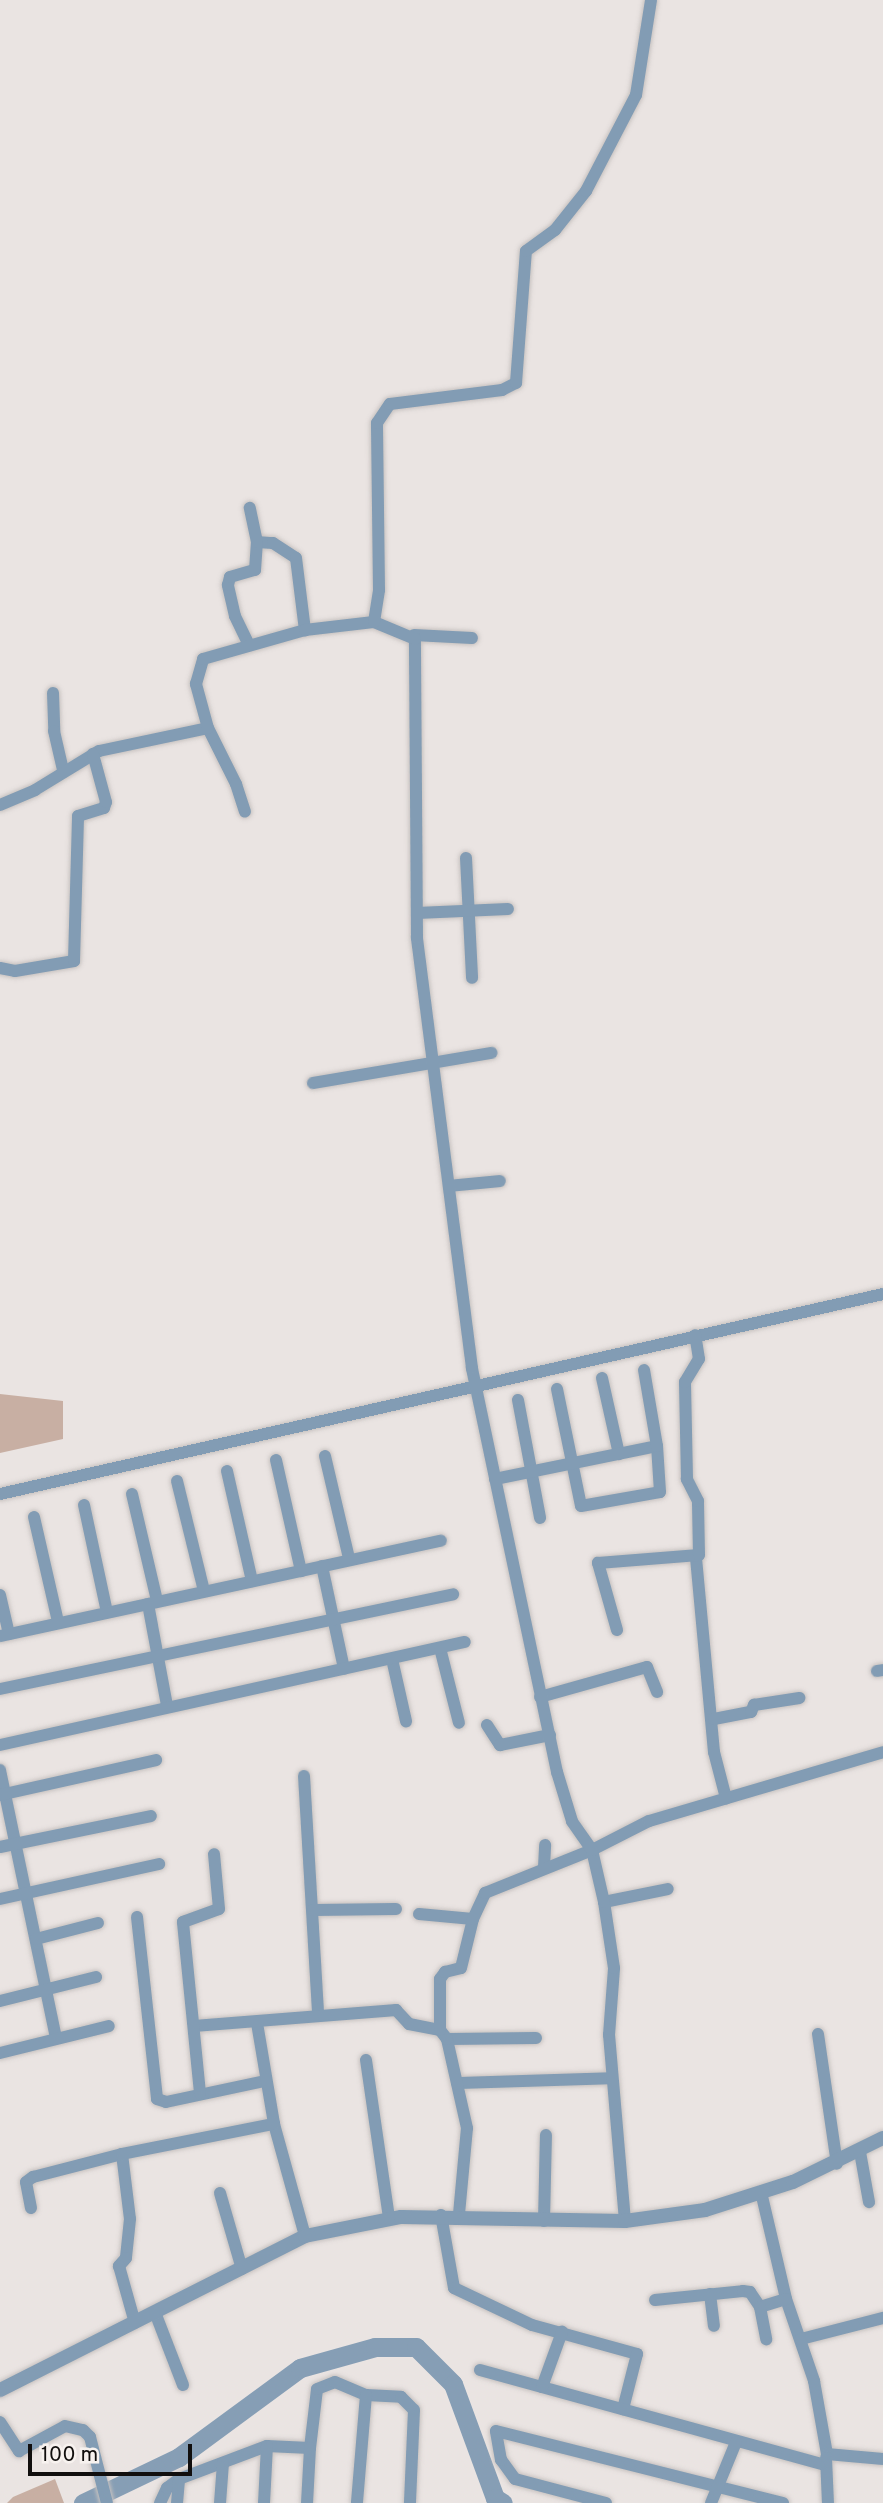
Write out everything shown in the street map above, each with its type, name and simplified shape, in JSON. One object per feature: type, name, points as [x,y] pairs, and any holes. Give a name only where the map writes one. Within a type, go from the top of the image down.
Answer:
[{"type":"street","points":[[374,622],[379,590],[380,413],[390,404],[502,390],[516,383],[526,251],[555,230],[586,191],[636,94],[651,0]]},
{"type":"street","points":[[249,645],[235,616],[228,580],[255,570],[257,542],[250,508]]},
{"type":"street","points":[[257,542],[273,543],[296,558],[305,630]]},
{"type":"street","points":[[244,812],[236,784],[208,729],[197,684],[198,664],[249,645],[305,630],[374,622],[414,635],[472,638]]},
{"type":"street","points":[[414,635],[417,913],[472,1368],[540,1697],[567,1809],[592,1850],[604,1902],[614,1968],[612,2078],[625,2221]]},
{"type":"street","points":[[53,693],[54,731],[64,769]]},
{"type":"street","points":[[0,805],[35,790],[64,769],[93,754],[208,729]]},
{"type":"street","points":[[0,968],[15,971],[74,961],[78,816],[104,808],[106,802],[93,754]]},
{"type":"street","points":[[466,858],[472,978]]},
{"type":"street","points":[[417,913],[508,909]]},
{"type":"street","points":[[313,1083],[434,1060],[491,1053]]},
{"type":"street","points":[[449,1186],[500,1181]]},
{"type":"street","points":[[0,1494],[476,1384],[883,1294]]},
{"type":"street","points":[[695,1335],[699,1359],[685,1382],[687,1479],[698,1501],[696,1558],[714,1719],[714,1752],[726,1798]]},
{"type":"street","points":[[557,1389],[581,1506],[660,1492],[657,1446],[644,1370]]},
{"type":"street","points":[[602,1378],[619,1454]]},
{"type":"street","points":[[518,1400],[540,1518]]},
{"type":"street","points":[[495,1479],[657,1446]]},
{"type":"street","points":[[325,1455],[349,1558]]},
{"type":"street","points":[[276,1460],[301,1570]]},
{"type":"street","points":[[227,1471],[252,1581]]},
{"type":"street","points":[[177,1481],[204,1591]]},
{"type":"street","points":[[132,1494],[167,1706]]},
{"type":"street","points":[[84,1505],[107,1612]]},
{"type":"street","points":[[34,1517],[58,1622]]},
{"type":"street","points":[[0,1595],[5,1635],[349,1558],[441,1541]]},
{"type":"street","points":[[617,1630],[598,1563],[696,1558]]},
{"type":"street","points":[[322,1566],[344,1669]]},
{"type":"street","points":[[0,1689],[453,1594]]},
{"type":"street","points":[[0,1745],[465,1642]]},
{"type":"street","points":[[440,1648],[459,1723]]},
{"type":"street","points":[[392,1658],[406,1721]]},
{"type":"street","points":[[540,1697],[647,1667],[657,1692]]},
{"type":"street","points":[[714,1719],[751,1712],[754,1704],[799,1698]]},
{"type":"street","points":[[487,1724],[500,1745],[550,1735]]},
{"type":"street","points":[[459,2214],[467,2128],[444,2035],[440,1976],[461,1968],[472,1919],[480,1900],[492,1888],[516,1883],[544,1867],[592,1850],[649,1821],[883,1752]]},
{"type":"street","points":[[2,1794],[156,1760]]},
{"type":"street","points":[[0,1770],[2,1794],[16,1843],[56,2038]]},
{"type":"street","points":[[304,1776],[318,2015]]},
{"type":"street","points":[[0,1847],[150,1816]]},
{"type":"street","points":[[544,1867],[545,1845]]},
{"type":"street","points":[[200,2093],[183,1922],[219,1909],[214,1854]]},
{"type":"street","points":[[0,1899],[159,1864]]},
{"type":"street","points":[[604,1902],[668,1889]]},
{"type":"street","points":[[313,1910],[396,1909]]},
{"type":"street","points":[[419,1914],[472,1919]]},
{"type":"street","points":[[137,1917],[157,2099],[166,2102],[265,2081]]},
{"type":"street","points":[[36,1939],[98,1923]]},
{"type":"street","points":[[0,2001],[96,1977]]},
{"type":"street","points":[[194,2026],[396,2010],[409,2024],[444,2035],[536,2038]]},
{"type":"street","points":[[257,2023],[274,2124],[305,2236]]},
{"type":"street","points":[[0,2053],[108,2026]]},
{"type":"street","points":[[818,2034],[837,2164]]},
{"type":"street","points":[[366,2060],[389,2218]]},
{"type":"street","points":[[457,2083],[612,2078]]},
{"type":"street","points":[[31,2208],[28,2180],[122,2154],[274,2124]]},
{"type":"street","points":[[544,2221],[546,2135]]},
{"type":"street","points":[[0,2390],[156,2315],[305,2236],[389,2218],[459,2214],[544,2221],[625,2221],[705,2210],[837,2164],[883,2138]]},
{"type":"street","points":[[860,2152],[869,2202]]},
{"type":"street","points":[[122,2154],[130,2219],[127,2258],[120,2266],[135,2323]]},
{"type":"street","points":[[761,2192],[786,2299],[814,2381],[826,2459],[825,2499]]},
{"type":"street","points":[[220,2193],[242,2269]]},
{"type":"street","points":[[441,2216],[454,2288],[532,2325],[637,2354],[623,2409]]},
{"type":"street","points":[[655,2300],[750,2292],[760,2307],[766,2339]]},
{"type":"street","points":[[710,2294],[714,2326]]},
{"type":"street","points":[[760,2307],[786,2299]]},
{"type":"street","points":[[156,2315],[183,2385]]},
{"type":"street","points":[[801,2339],[883,2318]]},
{"type":"street","points":[[542,2387],[562,2333]]},
{"type":"street","points":[[480,2370],[736,2442],[826,2459],[883,2459]]},
{"type":"street","points":[[306,2503],[317,2389],[335,2382],[366,2395],[396,2396],[414,2410],[410,2503]]},
{"type":"street","points":[[356,2503],[366,2395]]},
{"type":"street","points":[[0,2422],[16,2451],[73,2425],[90,2437],[107,2503]]},
{"type":"street","points":[[606,2503],[515,2479],[501,2459],[496,2431],[783,2503]]},
{"type":"street","points":[[711,2503],[715,2486],[736,2442]]},
{"type":"street","points":[[160,2503],[167,2488],[179,2479],[267,2446],[310,2448]]},
{"type":"street","points":[[264,2503],[267,2446]]},
{"type":"street","points":[[220,2503],[223,2463]]},
{"type":"street","points":[[177,2503],[179,2479]]},
{"type":"shaded area","points":[[0,1394],[63,1401],[63,1439],[0,1453]]},
{"type":"shaded area","points":[[55,2479],[64,2503],[7,2503],[13,2497]]},
{"type":"waterway","points":[[83,2503],[179,2457],[300,2368],[375,2347],[416,2347],[453,2384],[495,2498],[503,2503]]}]
